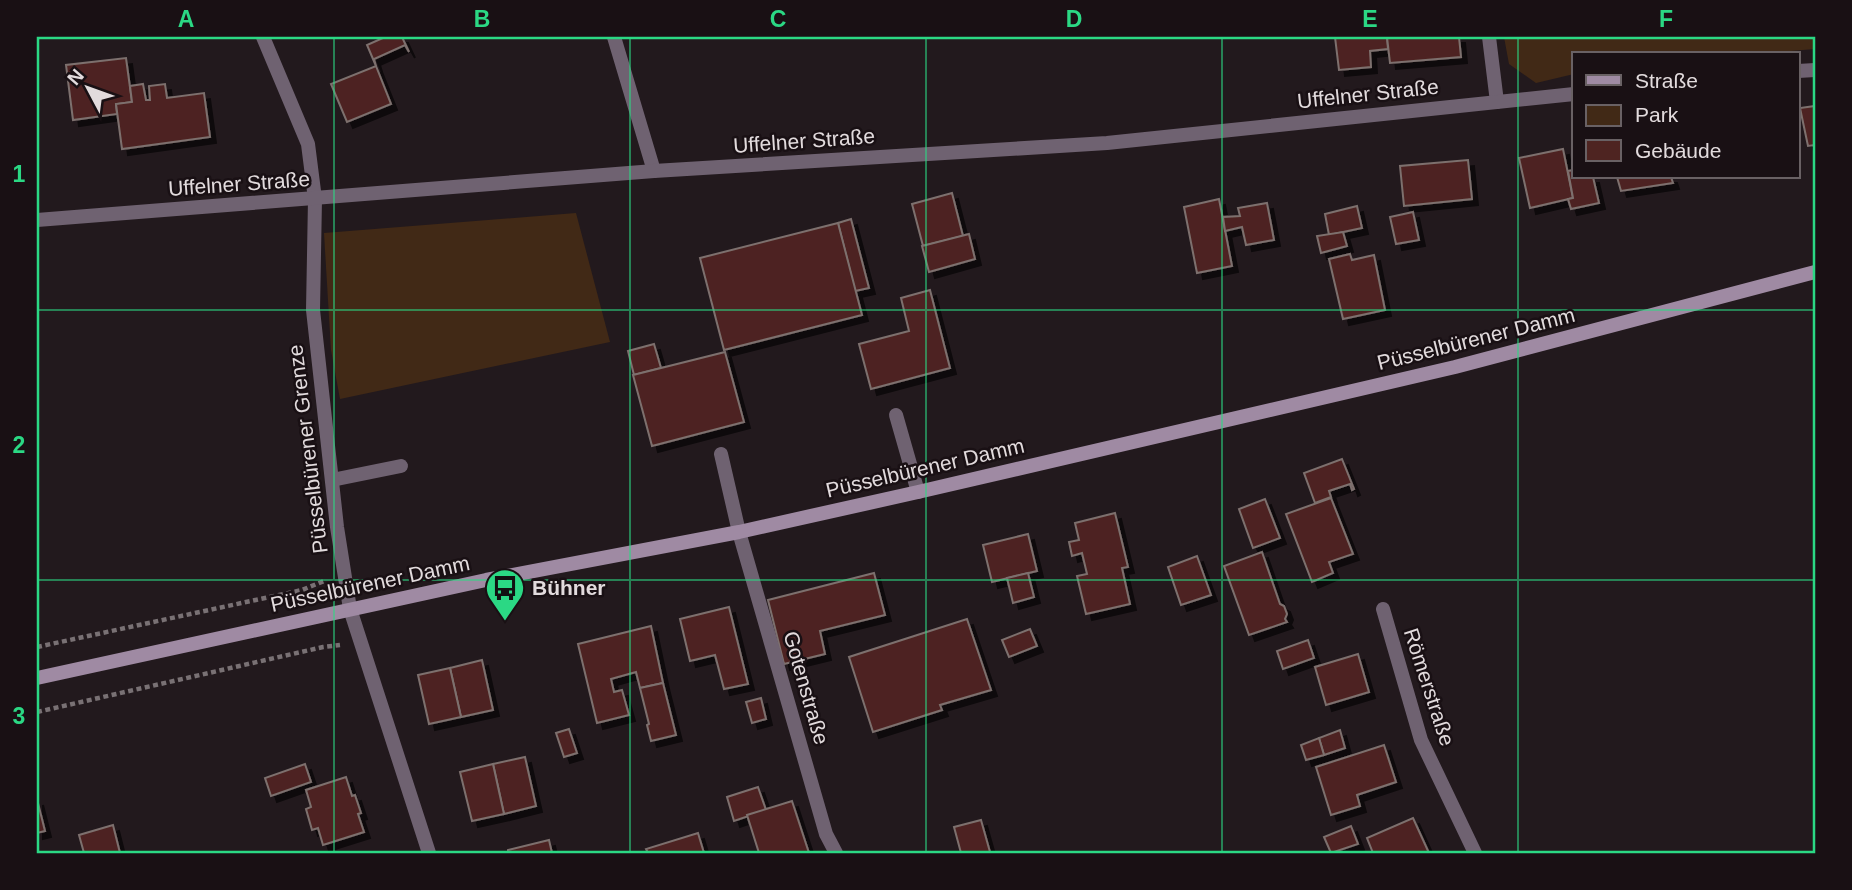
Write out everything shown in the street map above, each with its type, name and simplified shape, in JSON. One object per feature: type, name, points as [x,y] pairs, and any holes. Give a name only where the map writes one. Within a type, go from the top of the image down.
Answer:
[{"type":"main road","name":"Püsselbürener Damm","points":[[37,678],[350,609],[739,532],[918,492],[1455,367],[1815,272]]},
{"type":"street","name":"Püsselbürener Grenze","points":[[263,37],[308,144],[314,199],[313,310],[350,609],[429,853]]},
{"type":"street","points":[[614,37],[654,172]]},
{"type":"street","points":[[1489,37],[1497,102]]},
{"type":"street","name":"Uffelner Straße","points":[[37,220],[654,172],[1107,143],[1572,94]]},
{"type":"street","points":[[896,415],[918,492]]},
{"type":"street","name":"Gotenstraße","points":[[721,454],[739,532],[826,834],[836,853]]},
{"type":"street","points":[[332,480],[401,466]]},
{"type":"street","name":"Römerstraße","points":[[1383,609],[1421,740],[1475,853]]},
{"type":"path","points":[[37,647],[302,590],[344,573]]},
{"type":"path","points":[[37,712],[323,647],[360,644]]},
{"type":"green space","points":[[1504,37],[1815,37],[1815,49],[1778,52],[1572,52],[1572,74],[1536,83],[1509,64]]},
{"type":"green space","points":[[576,213],[610,342],[340,399],[331,350],[324,233]]},
{"type":"building","points":[[385,37],[402,37],[409,52],[405,45],[374,59],[376,66],[367,45]]},
{"type":"building","points":[[1335,37],[1387,37],[1388,49],[1370,51],[1371,67],[1339,70]]},
{"type":"building","points":[[1387,37],[1459,37],[1461,57],[1390,63]]},
{"type":"building","points":[[126,58],[132,102],[116,104],[117,114],[73,120],[66,65]]},
{"type":"building","points":[[376,66],[391,104],[347,122],[331,84]]},
{"type":"building","points":[[143,84],[146,100],[150,100],[149,86],[165,84],[167,98],[204,93],[210,137],[122,149],[116,104],[132,102],[130,86]]},
{"type":"building","points":[[1815,106],[1815,145],[1808,146],[1800,108]]},
{"type":"building","points":[[1563,149],[1573,198],[1530,208],[1519,158]]},
{"type":"building","points":[[1468,160],[1472,199],[1404,206],[1400,166]]},
{"type":"building","points":[[1572,170],[1572,178],[1593,178],[1599,203],[1571,209],[1568,199],[1573,198],[1568,171]]},
{"type":"building","points":[[1617,178],[1671,178],[1673,183],[1621,191]]},
{"type":"building","points":[[952,193],[963,236],[923,246],[912,204]]},
{"type":"building","points":[[1219,199],[1232,266],[1197,273],[1184,207]]},
{"type":"building","points":[[1267,203],[1274,240],[1246,245],[1242,227],[1225,231],[1223,217],[1240,216],[1238,208]]},
{"type":"building","points":[[1357,206],[1362,228],[1329,235],[1325,214]]},
{"type":"building","points":[[1413,212],[1419,240],[1396,244],[1390,217]]},
{"type":"building","points":[[851,219],[869,288],[855,291],[838,223]]},
{"type":"building","points":[[838,223],[862,315],[724,350],[700,258]]},
{"type":"building","points":[[1343,232],[1347,246],[1321,253],[1317,236]]},
{"type":"building","points":[[969,234],[975,259],[929,272],[922,246]]},
{"type":"building","points":[[1350,254],[1352,260],[1374,255],[1385,310],[1343,319],[1329,259]]},
{"type":"building","points":[[930,290],[950,368],[871,389],[859,344],[909,331],[901,298]]},
{"type":"building","points":[[654,344],[661,368],[634,375],[628,351]]},
{"type":"building","points":[[725,352],[744,422],[652,446],[633,375]]},
{"type":"building","points":[[1342,459],[1354,489],[1352,490],[1350,484],[1329,491],[1331,497],[1315,503],[1304,473]]},
{"type":"building","points":[[1331,498],[1353,554],[1329,562],[1333,573],[1312,582],[1286,514]]},
{"type":"building","points":[[1265,499],[1280,538],[1253,548],[1239,509]]},
{"type":"building","points":[[1115,513],[1128,567],[1122,568],[1130,604],[1086,614],[1077,576],[1087,574],[1082,553],[1072,556],[1069,542],[1079,540],[1075,523]]},
{"type":"building","points":[[1028,534],[1037,571],[992,582],[983,545]]},
{"type":"building","points":[[1262,552],[1280,604],[1284,606],[1287,614],[1287,622],[1249,635],[1224,566]]},
{"type":"building","points":[[1197,556],[1211,595],[1181,605],[1168,567]]},
{"type":"building","points":[[874,573],[885,615],[820,631],[825,654],[784,664],[768,600]]},
{"type":"building","points":[[1028,573],[1034,597],[1013,603],[1007,578]]},
{"type":"building","points":[[729,607],[748,684],[724,689],[715,655],[690,661],[680,619]]},
{"type":"building","points":[[967,619],[991,690],[940,705],[942,710],[873,732],[849,657]]},
{"type":"building","points":[[651,626],[663,683],[640,688],[636,672],[611,679],[614,692],[622,690],[629,715],[597,723],[578,644]]},
{"type":"building","points":[[1030,629],[1037,646],[1009,657],[1002,640]]},
{"type":"building","points":[[1308,640],[1314,658],[1283,669],[1277,651]]},
{"type":"building","points":[[1358,654],[1369,692],[1326,705],[1315,667]]},
{"type":"building","points":[[482,660],[493,710],[461,717],[450,668]]},
{"type":"building","points":[[450,668],[461,717],[429,724],[418,675]]},
{"type":"building","points":[[663,683],[676,735],[651,741],[640,688]]},
{"type":"building","points":[[761,698],[766,719],[752,723],[746,702]]},
{"type":"building","points":[[569,729],[577,753],[564,757],[556,733]]},
{"type":"building","points":[[1340,730],[1345,748],[1324,755],[1319,738]]},
{"type":"building","points":[[1319,738],[1324,755],[1306,760],[1301,745]]},
{"type":"building","points":[[1384,745],[1396,782],[1357,795],[1360,806],[1331,815],[1316,767]]},
{"type":"building","points":[[525,757],[536,806],[504,814],[493,764]]},
{"type":"building","points":[[305,764],[311,782],[271,796],[265,778]]},
{"type":"building","points":[[493,764],[504,814],[472,821],[460,772]]},
{"type":"building","points":[[346,777],[361,813],[358,814],[364,832],[323,845],[318,828],[312,830],[306,809],[311,807],[306,790]]},
{"type":"building","points":[[758,787],[766,810],[734,821],[727,797]]},
{"type":"building","points":[[37,799],[45,831],[37,833]]},
{"type":"building","points":[[792,801],[809,853],[759,853],[747,815]]},
{"type":"building","points":[[1413,818],[1429,853],[1373,853],[1367,838]]},
{"type":"building","points":[[981,820],[990,852],[961,853],[954,827]]},
{"type":"building","points":[[113,825],[120,853],[84,853],[79,835]]},
{"type":"building","points":[[1351,826],[1358,844],[1331,853],[1324,837]]},
{"type":"building","points":[[698,833],[704,853],[648,853],[646,849]]},
{"type":"building","points":[[549,840],[552,853],[508,853],[508,850]]},
{"type":"place","name":"Bühner","points":[[505,622]]}]
